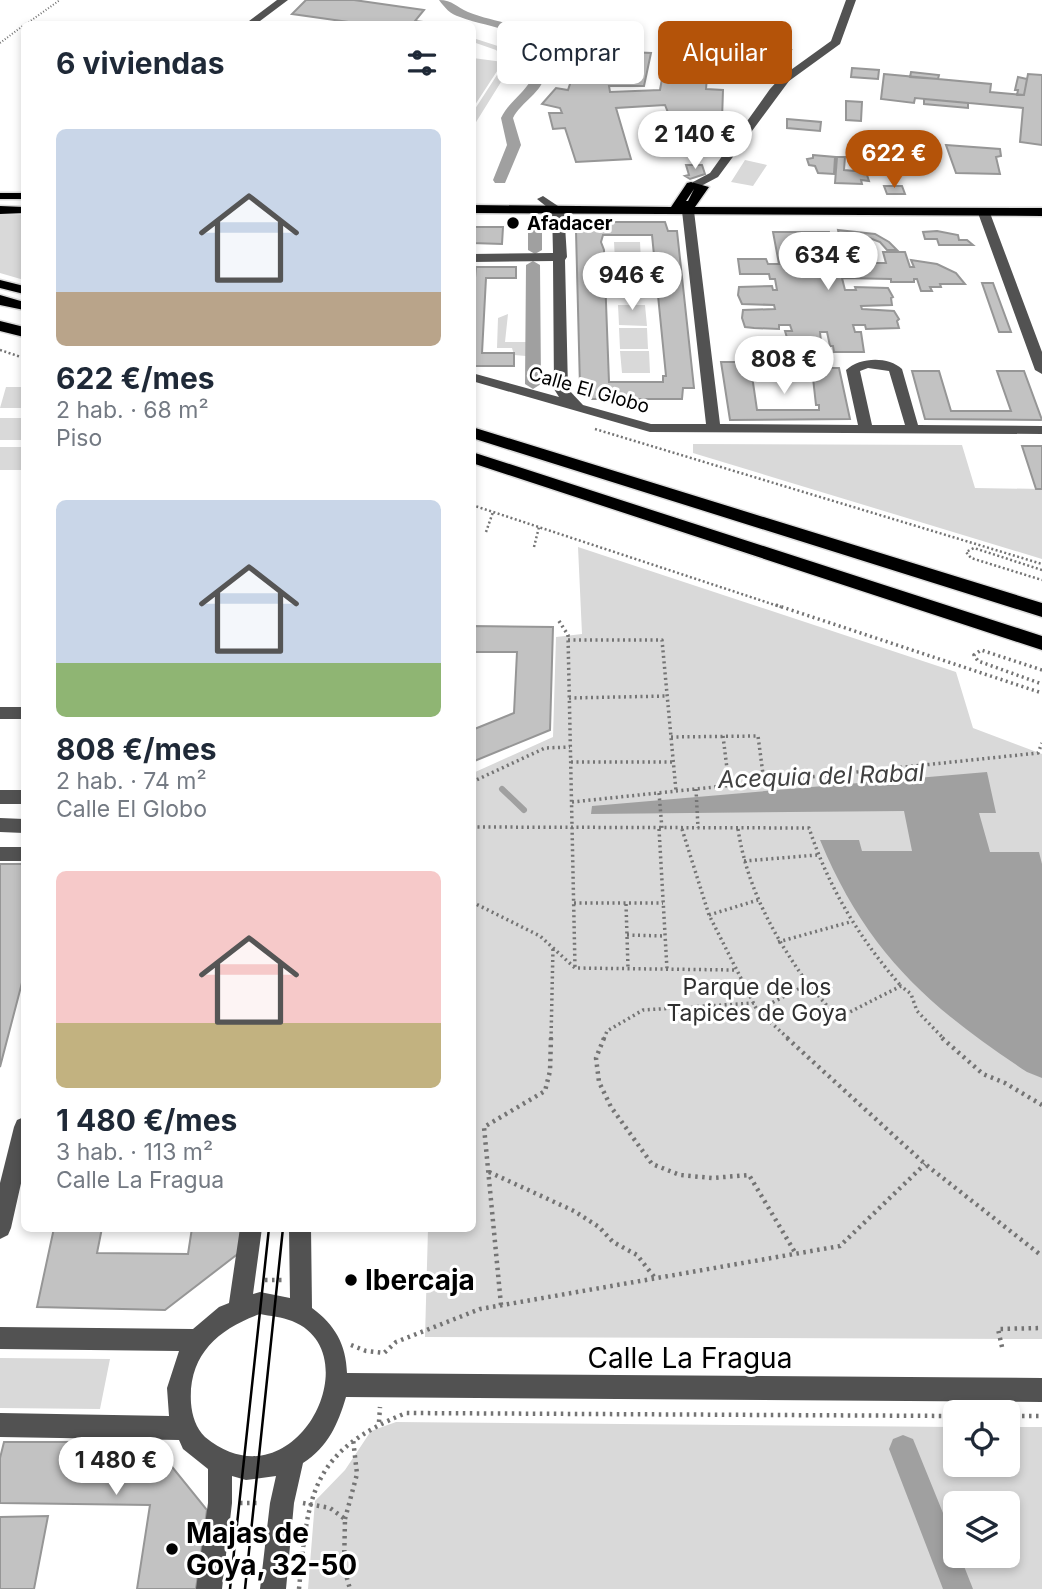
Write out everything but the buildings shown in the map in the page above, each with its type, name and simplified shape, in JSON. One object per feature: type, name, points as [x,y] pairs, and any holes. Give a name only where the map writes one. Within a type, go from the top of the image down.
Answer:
[{"type":"highway","points":[[0,284],[21,289]]},
{"type":"highway","points":[[0,300],[21,305]]},
{"type":"highway","points":[[0,312],[21,317]]},
{"type":"highway","points":[[0,326],[21,331]]},
{"type":"highway","points":[[476,433],[1042,610]]},
{"type":"highway","points":[[476,458],[1042,643]]},
{"type":"main road","points":[[687,204],[690,185],[697,184]]},
{"type":"main road","points":[[0,196],[21,196]]},
{"type":"main road","points":[[476,200],[543,199],[984,213],[1042,212]]},
{"type":"main road","points":[[476,209],[603,210],[687,204],[1042,202]]},
{"type":"main road","points":[[0,210],[21,210]]},
{"type":"street","points":[[254,21],[283,0]]},
{"type":"street","points":[[697,184],[714,175],[785,79],[836,42],[851,0]]},
{"type":"street","points":[[543,199],[558,210],[561,257],[561,389],[565,397],[581,409]]},
{"type":"street","points":[[687,204],[714,429]]},
{"type":"street","points":[[984,213],[1042,370]]},
{"type":"street","points":[[476,258],[561,257]]},
{"type":"street","points":[[866,430],[853,370],[860,365],[888,365],[895,369],[913,430]]},
{"type":"street","name":"Calle El Globo","points":[[476,378],[650,428],[1042,430]]},
{"type":"street","points":[[0,713],[21,713]]},
{"type":"street","points":[[0,797],[21,797]]},
{"type":"street","points":[[0,825],[21,825]]},
{"type":"street","points":[[0,854],[21,854]]},
{"type":"street","points":[[0,1228],[21,1140]]},
{"type":"street","points":[[240,1307],[250,1232]]},
{"type":"street","points":[[300,1232],[301,1312]]},
{"type":"street","points":[[275,1303],[301,1312],[311,1317],[327,1336],[337,1359],[338,1385],[333,1407],[322,1428],[307,1446],[292,1456],[259,1468],[244,1468],[220,1462],[196,1445],[185,1428],[178,1406],[179,1384],[185,1361],[197,1340],[212,1324],[240,1307],[275,1303]]},
{"type":"street","points":[[0,1338],[197,1340]]},
{"type":"street","name":"Calle La Fragua","points":[[338,1385],[1042,1390]]},
{"type":"street","points":[[0,1425],[185,1428]]},
{"type":"street","points":[[273,1589],[282,1503],[292,1456]]},
{"type":"street","points":[[209,1589],[220,1503],[220,1462]]},
{"type":"path","points":[[31,21],[60,0]]},
{"type":"path","points":[[0,43],[21,28]]},
{"type":"path","points":[[0,350],[21,357]]},
{"type":"path","points":[[592,428],[1042,564]]},
{"type":"path","points":[[476,506],[1042,693]]},
{"type":"path","points":[[486,532],[493,512]]},
{"type":"path","points":[[534,547],[539,527]]},
{"type":"path","points":[[1042,570],[974,548],[966,552],[971,558],[1042,580]]},
{"type":"path","points":[[559,621],[568,635],[575,968]]},
{"type":"path","points":[[568,640],[662,640],[676,791]]},
{"type":"path","points":[[1042,670],[981,650],[974,655],[978,661],[1042,684]]},
{"type":"path","points":[[569,698],[667,696]]},
{"type":"path","points":[[723,736],[729,785]]},
{"type":"path","points":[[671,737],[758,736],[765,782]]},
{"type":"path","points":[[572,802],[659,795],[729,785],[1038,753],[1042,743]]},
{"type":"path","points":[[476,780],[545,748],[570,747]]},
{"type":"path","points":[[571,762],[673,762]]},
{"type":"path","points":[[696,789],[698,828]]},
{"type":"path","points":[[659,795],[667,969]]},
{"type":"path","points":[[476,827],[809,828],[827,881],[850,922],[901,986],[911,994],[917,1011],[955,1051],[983,1074],[1005,1083],[1042,1105]]},
{"type":"path","points":[[682,828],[709,915],[757,1010],[925,1164],[1042,1256]]},
{"type":"path","points":[[738,829],[744,861],[758,900],[778,942],[808,984],[838,1018],[901,986]]},
{"type":"path","points":[[744,861],[817,855]]},
{"type":"path","points":[[709,915],[758,900]]},
{"type":"path","points":[[574,903],[663,903]]},
{"type":"path","points":[[626,903],[628,968]]},
{"type":"path","points":[[476,904],[540,936],[575,968],[736,970]]},
{"type":"path","points":[[778,942],[850,922]]},
{"type":"path","points":[[626,935],[665,936]]},
{"type":"path","points":[[500,1305],[484,1127],[545,1091],[550,1071],[553,948]]},
{"type":"path","points":[[757,1010],[808,984]]},
{"type":"path","points":[[754,1003],[643,1010],[607,1031],[596,1058],[598,1082],[617,1118],[652,1164],[680,1175],[712,1178],[749,1175],[796,1254]]},
{"type":"path","points":[[383,1364],[384,1353],[396,1342],[480,1309],[840,1246],[925,1164]]},
{"type":"path","points":[[488,1172],[574,1211],[599,1227],[614,1242],[637,1255],[655,1278]]},
{"type":"path","points":[[244,1279],[299,1280]]},
{"type":"path","points":[[1002,1347],[998,1329],[1042,1328]]},
{"type":"path","points":[[379,1422],[380,1407]]},
{"type":"path","points":[[299,1589],[309,1504],[318,1482],[335,1456],[353,1439],[379,1422],[418,1412],[943,1416]]},
{"type":"path","points":[[1020,1416],[1042,1416]]},
{"type":"path","points":[[350,1589],[344,1568],[345,1519],[357,1474],[353,1439]]},
{"type":"path","points":[[309,1504],[330,1508],[345,1519]]},
{"type":"green space","points":[[476,39],[497,46],[497,51],[476,43]]},
{"type":"green space","points":[[476,59],[497,61],[497,71],[476,103]]},
{"type":"green space","points":[[497,75],[497,84],[500,84],[476,122],[476,107]]},
{"type":"green space","points":[[745,160],[767,165],[753,186],[731,182]]},
{"type":"green space","points":[[0,214],[21,215],[21,279],[0,273]]},
{"type":"green space","points":[[614,242],[640,242],[641,260],[615,260]]},
{"type":"green space","points":[[618,305],[645,305],[647,326],[619,325]]},
{"type":"green space","points":[[508,314],[505,342],[526,342],[526,356],[514,355],[512,348],[497,348],[498,318]]},
{"type":"green space","points":[[619,328],[647,328],[648,349],[620,349]]},
{"type":"green space","points":[[620,351],[649,351],[650,373],[622,373]]},
{"type":"green space","points":[[6,387],[21,387],[21,408],[0,408]]},
{"type":"green space","points":[[0,418],[21,418],[21,440],[0,440]]},
{"type":"green space","points":[[693,444],[962,445],[975,488],[1042,489],[1042,559],[693,453]]},
{"type":"green space","points":[[0,447],[21,447],[21,470],[0,470]]},
{"type":"green space","name":"Parque de los Tapices de Goya","points":[[578,547],[956,672],[973,728],[1042,754],[1042,1339],[425,1337],[428,1232],[476,1232],[476,772],[553,737],[556,637],[582,634]]},
{"type":"green space","points":[[0,1358],[110,1359],[100,1409],[0,1408]]},
{"type":"green space","points":[[396,1422],[943,1427],[943,1477],[1020,1477],[1020,1427],[1042,1427],[1042,1589],[308,1589],[315,1501],[345,1470],[371,1431]]},
{"type":"shaded area","points":[[620,270],[639,270],[640,295],[622,295]]},
{"type":"shaded area","points":[[987,772],[996,813],[979,813],[990,852],[1039,852],[1042,864],[1042,1078],[1027,1072],[992,1048],[930,999],[880,945],[838,879],[820,840],[859,840],[862,851],[912,851],[904,811],[591,814],[592,806]]},
{"type":"waterway","name":"Acequia del Rabal","points":[[445,0],[453,9],[464,15],[507,26],[520,33],[531,43],[537,58],[538,79],[507,118],[514,145],[500,180]]},
{"type":"waterway","name":"Acequia del Rabal","points":[[535,222],[535,250]]},
{"type":"waterway","name":"Acequia del Rabal","points":[[533,265],[533,384]]},
{"type":"waterway","name":"Acequia del Rabal","points":[[502,789],[524,810]]},
{"type":"waterway","name":"Acequia del Rabal","points":[[903,1449],[958,1589]]},
{"type":"tram line","points":[[230,1589],[269,1232]]},
{"type":"tram line","points":[[245,1589],[283,1232]]},
{"type":"place","name":"Afadacer","points":[[513,223]]},
{"type":"place","name":"Ibercaja","points":[[351,1280]]},
{"type":"place","name":"Majas de Goya, 32-50","points":[[172,1549]]}]
